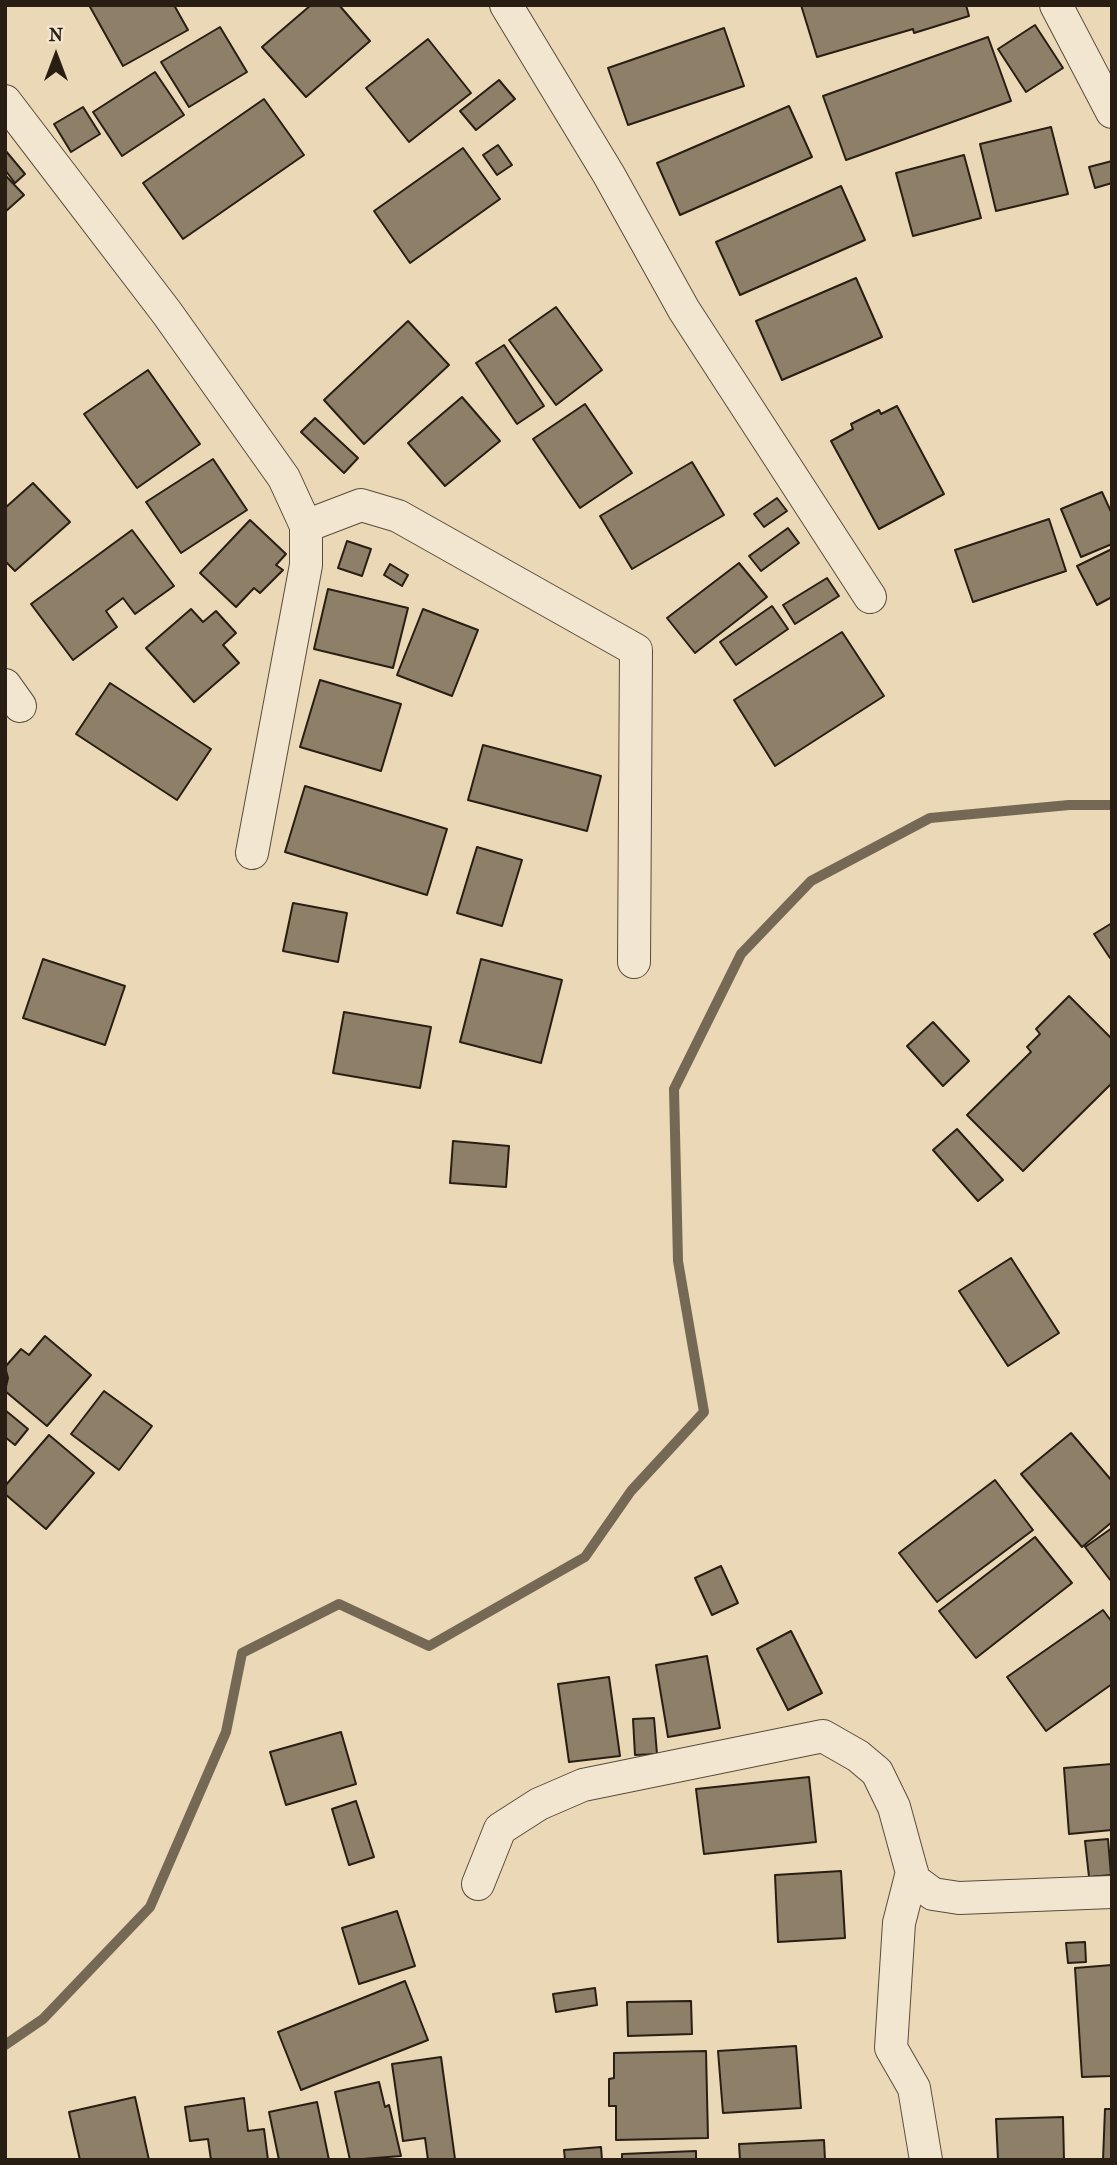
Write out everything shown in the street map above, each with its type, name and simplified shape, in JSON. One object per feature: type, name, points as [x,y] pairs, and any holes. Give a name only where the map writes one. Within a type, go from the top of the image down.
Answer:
[{"type":"street","points":[[506,5],[609,175],[684,310],[870,597]]},
{"type":"street","points":[[1056,5],[1112,112]]},
{"type":"street","points":[[5,101],[167,313],[284,478],[306,526],[306,565],[252,853]]},
{"type":"street","points":[[306,526],[361,505],[398,516],[636,650],[634,962]]},
{"type":"street","points":[[478,1884],[500,1829],[550,1799],[583,1785],[823,1736],[858,1756],[877,1772],[894,1807],[914,1880],[933,1895],[959,1898],[1112,1892]]},
{"type":"street","points":[[912,1871],[899,1923],[891,2048],[914,2088],[926,2160]]},
{"type":"building","points":[[89,5],[174,5],[188,30],[123,66]]},
{"type":"building","points":[[311,5],[339,5],[370,41],[306,97],[262,47]]},
{"type":"building","points":[[801,5],[966,5],[969,16],[817,57]]},
{"type":"building","points":[[1035,25],[1063,68],[1026,92],[998,49]]},
{"type":"building","points":[[220,27],[247,72],[189,107],[161,62]]},
{"type":"building","points":[[724,28],[744,86],[628,125],[608,68]]},
{"type":"building","points":[[988,37],[1011,101],[846,160],[823,96]]},
{"type":"building","points":[[428,39],[471,93],[409,142],[366,88]]},
{"type":"building","points":[[155,72],[184,115],[122,156],[93,112]]},
{"type":"building","points":[[499,80],[515,99],[476,130],[460,111]]},
{"type":"building","points":[[264,99],[304,155],[183,239],[143,183]]},
{"type":"building","points":[[789,106],[812,157],[680,215],[657,163]]},
{"type":"building","points":[[83,107],[100,134],[71,152],[54,124]]},
{"type":"building","points":[[1051,127],[1068,194],[996,211],[980,144]]},
{"type":"building","points":[[498,145],[512,165],[497,175],[483,155]]},
{"type":"building","points":[[463,148],[500,199],[410,263],[374,211]]},
{"type":"building","points":[[5,150],[25,174],[15,183],[5,170]]},
{"type":"building","points":[[964,155],[981,218],[913,236],[896,173]]},
{"type":"building","points":[[1112,161],[1112,183],[1095,188],[1089,167]]},
{"type":"building","points":[[5,175],[24,195],[5,212]]},
{"type":"building","points":[[841,186],[865,240],[740,295],[716,242]]},
{"type":"building","points":[[856,278],[882,337],[782,380],[756,321]]},
{"type":"building","points":[[556,307],[602,370],[556,405],[509,340]]},
{"type":"building","points":[[408,321],[449,365],[364,444],[324,400]]},
{"type":"building","points":[[504,345],[544,406],[517,424],[476,363]]},
{"type":"building","points":[[148,370],[200,444],[137,488],[84,414]]},
{"type":"building","points":[[462,397],[500,441],[445,486],[408,443]]},
{"type":"building","points":[[585,404],[632,473],[580,508],[533,439]]},
{"type":"building","points":[[897,406],[944,494],[879,529],[831,441],[853,429],[851,424],[879,410],[881,414]]},
{"type":"building","points":[[315,418],[358,458],[344,473],[301,432]]},
{"type":"building","points":[[213,459],[247,510],[181,553],[146,502]]},
{"type":"building","points":[[692,462],[724,515],[632,569],[600,516]]},
{"type":"building","points":[[33,483],[70,522],[15,571],[5,561],[5,508]]},
{"type":"building","points":[[1102,492],[1112,514],[1112,544],[1081,557],[1061,509]]},
{"type":"building","points":[[777,498],[787,511],[764,527],[754,514]]},
{"type":"building","points":[[1049,519],[1066,571],[973,602],[955,550]]},
{"type":"building","points":[[250,520],[286,554],[276,565],[283,570],[260,593],[254,588],[236,607],[200,573]]},
{"type":"building","points":[[788,528],[799,543],[761,571],[749,556]]},
{"type":"building","points":[[132,530],[174,586],[135,614],[123,598],[106,611],[117,627],[73,660],[31,604]]},
{"type":"building","points":[[347,541],[371,549],[362,576],[338,568]]},
{"type":"building","points":[[1112,549],[1112,597],[1097,605],[1077,566]]},
{"type":"building","points":[[739,563],[767,597],[695,653],[667,618]]},
{"type":"building","points":[[390,564],[408,575],[402,586],[384,575]]},
{"type":"building","points":[[827,578],[839,596],[795,624],[783,605]]},
{"type":"building","points":[[328,589],[408,608],[393,668],[314,649]]},
{"type":"building","points":[[772,606],[788,629],[736,665],[720,642]]},
{"type":"building","points":[[191,609],[203,622],[216,611],[236,633],[223,645],[239,663],[194,702],[146,648]]},
{"type":"building","points":[[423,609],[478,630],[452,696],[397,675]]},
{"type":"building","points":[[842,632],[884,696],[775,766],[734,700]]},
{"type":"building","points":[[320,680],[401,704],[381,771],[300,747]]},
{"type":"building","points":[[110,683],[211,749],[177,800],[76,734]]},
{"type":"building","points":[[483,745],[601,776],[587,831],[468,800]]},
{"type":"building","points":[[305,786],[447,829],[427,895],[285,852]]},
{"type":"building","points":[[477,847],[522,860],[502,926],[457,913]]},
{"type":"building","points":[[293,903],[347,913],[338,962],[283,951]]},
{"type":"building","points":[[1112,923],[1112,957],[1110,958],[1094,934]]},
{"type":"building","points":[[43,959],[125,986],[105,1045],[23,1018]]},
{"type":"building","points":[[481,959],[562,980],[541,1063],[460,1042]]},
{"type":"building","points":[[1069,996],[1112,1039],[1112,1083],[1023,1171],[967,1115],[1031,1052],[1027,1047],[1040,1034],[1036,1029]]},
{"type":"building","points":[[344,1012],[431,1027],[420,1088],[333,1073]]},
{"type":"building","points":[[933,1022],[969,1061],[943,1086],[907,1046]]},
{"type":"building","points":[[957,1129],[1003,1180],[978,1201],[933,1150]]},
{"type":"building","points":[[453,1141],[509,1146],[506,1187],[450,1183]]},
{"type":"building","points":[[1011,1258],[1059,1333],[1008,1366],[959,1291]]},
{"type":"building","points":[[45,1336],[91,1375],[47,1426],[5,1391],[8,1378],[5,1367],[21,1349],[29,1355]]},
{"type":"building","points":[[104,1391],[152,1426],[119,1470],[71,1434]]},
{"type":"building","points":[[5,1410],[28,1429],[15,1445],[5,1437]]},
{"type":"building","points":[[1071,1433],[1112,1481],[1112,1522],[1082,1547],[1021,1474]]},
{"type":"building","points":[[49,1435],[94,1473],[46,1529],[5,1494],[5,1486]]},
{"type":"building","points":[[995,1480],[1033,1530],[937,1602],[899,1553]]},
{"type":"building","points":[[1112,1528],[1112,1581],[1111,1581],[1085,1547]]},
{"type":"building","points":[[1035,1537],[1072,1583],[976,1658],[939,1611]]},
{"type":"building","points":[[721,1566],[738,1603],[712,1615],[695,1578]]},
{"type":"building","points":[[1103,1610],[1112,1622],[1112,1684],[1046,1731],[1007,1677]]},
{"type":"building","points":[[791,1631],[822,1693],[788,1710],[757,1649]]},
{"type":"building","points":[[707,1656],[720,1728],[668,1737],[656,1665]]},
{"type":"building","points":[[609,1677],[620,1756],[569,1762],[558,1684]]},
{"type":"building","points":[[654,1718],[657,1754],[635,1755],[633,1719]]},
{"type":"building","points":[[341,1732],[356,1784],[286,1805],[270,1752]]},
{"type":"building","points":[[1112,1764],[1112,1830],[1069,1834],[1064,1768]]},
{"type":"building","points":[[809,1777],[816,1842],[704,1854],[696,1789]]},
{"type":"building","points":[[356,1801],[374,1857],[349,1865],[332,1809]]},
{"type":"building","points":[[1108,1839],[1111,1875],[1089,1877],[1085,1841]]},
{"type":"building","points":[[841,1871],[845,1938],[778,1942],[775,1875]]},
{"type":"building","points":[[397,1911],[415,1966],[359,1984],[342,1928]]},
{"type":"building","points":[[1085,1942],[1086,1962],[1068,1963],[1066,1943]]},
{"type":"building","points":[[1112,1965],[1112,2076],[1082,2077],[1075,1968]]},
{"type":"building","points":[[405,1981],[428,2040],[301,2090],[278,2032]]},
{"type":"building","points":[[595,1988],[597,2005],[556,2012],[553,1994]]},
{"type":"building","points":[[691,2001],[692,2034],[628,2036],[627,2002]]},
{"type":"building","points":[[796,2046],[801,2108],[723,2113],[718,2051]]},
{"type":"building","points":[[706,2051],[708,2138],[616,2140],[616,2106],[609,2106],[609,2079],[614,2078],[614,2053]]},
{"type":"building","points":[[441,2057],[455,2159],[428,2160],[425,2138],[403,2141],[392,2064]]},
{"type":"building","points":[[379,2082],[385,2107],[389,2105],[401,2156],[350,2160],[335,2092]]},
{"type":"building","points":[[135,2097],[149,2160],[80,2160],[69,2112]]},
{"type":"building","points":[[244,2098],[248,2131],[264,2129],[268,2160],[211,2160],[208,2139],[190,2141],[185,2107]]},
{"type":"building","points":[[317,2102],[329,2160],[279,2160],[269,2112]]},
{"type":"building","points":[[1105,2109],[1112,2109],[1112,2160],[1103,2160]]},
{"type":"building","points":[[1063,2117],[1064,2160],[998,2160],[996,2119]]},
{"type":"building","points":[[824,2140],[825,2160],[740,2160],[739,2144]]},
{"type":"building","points":[[601,2147],[602,2160],[565,2160],[564,2150]]},
{"type":"building","points":[[696,2151],[696,2160],[622,2160],[622,2154]]},
{"type":"waterway","points":[[5,2045],[43,2019],[150,1907],[226,1732],[242,1653],[339,1604],[429,1646],[585,1557],[631,1491],[704,1412],[678,1261],[674,1089],[741,954],[811,881],[930,818],[1069,805],[1112,805]]}]
